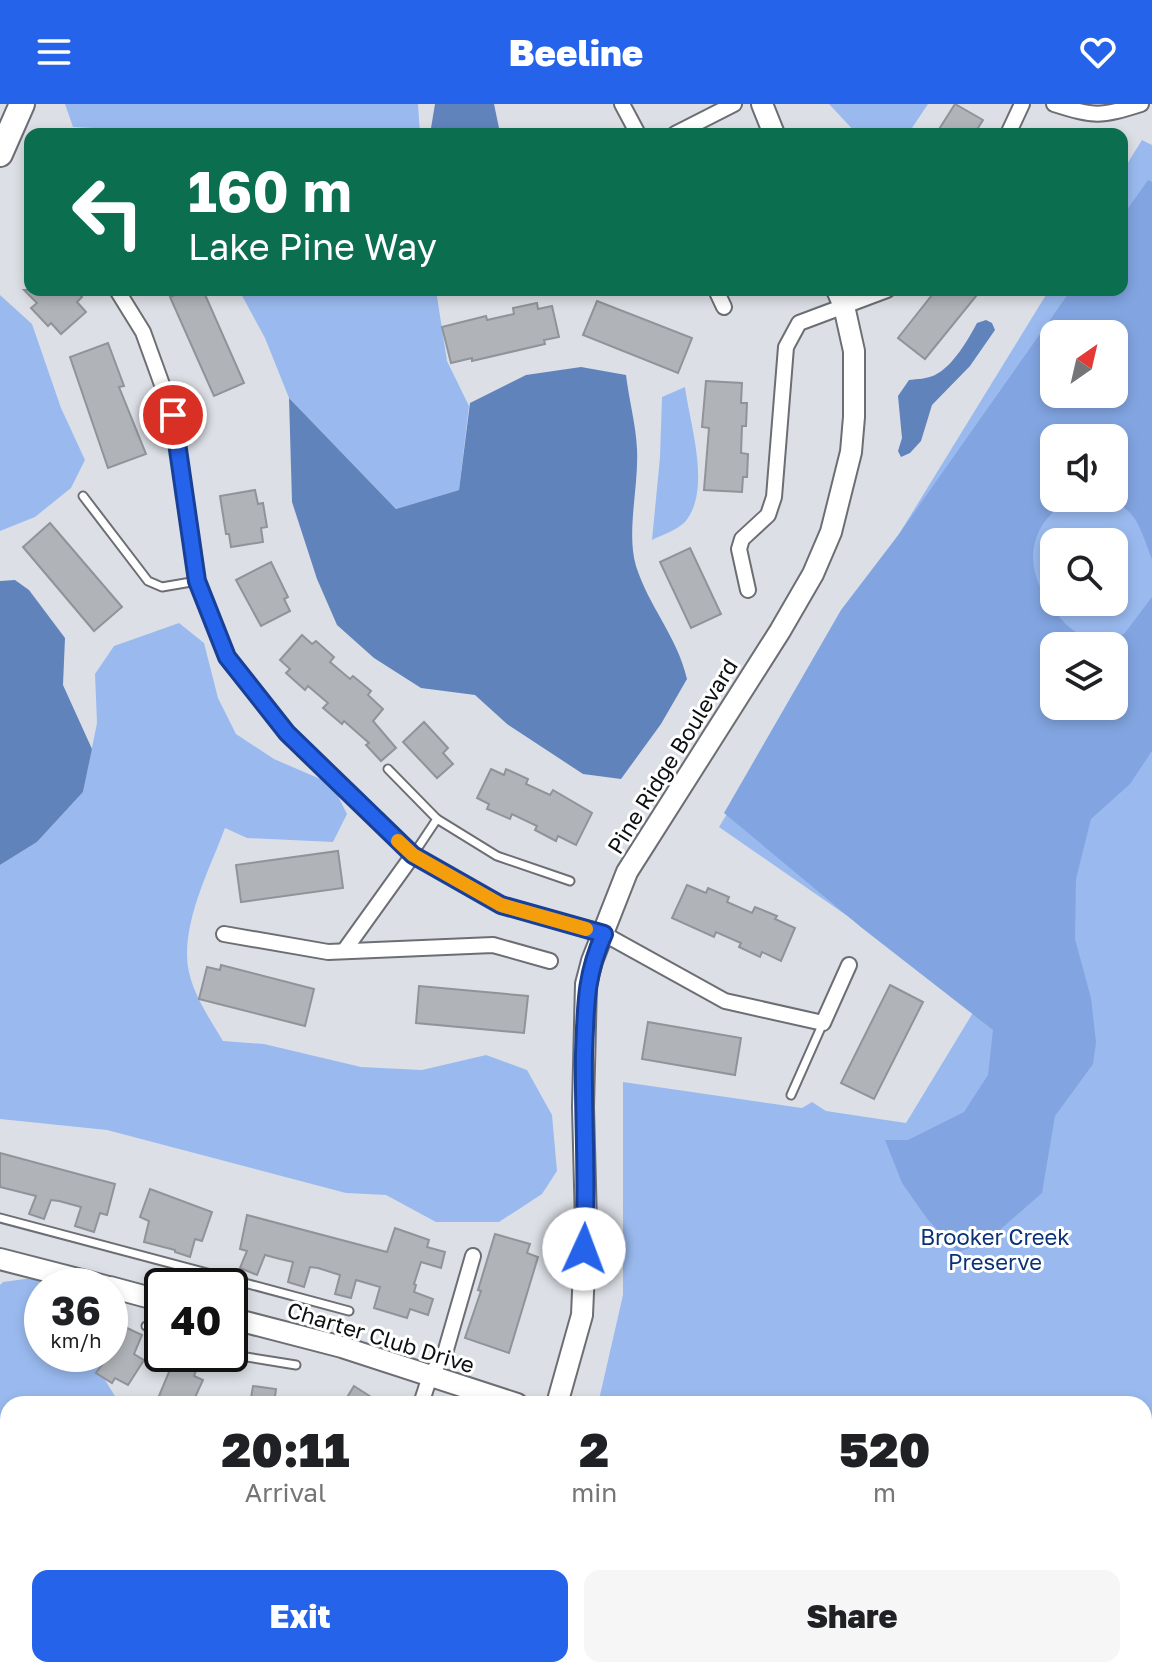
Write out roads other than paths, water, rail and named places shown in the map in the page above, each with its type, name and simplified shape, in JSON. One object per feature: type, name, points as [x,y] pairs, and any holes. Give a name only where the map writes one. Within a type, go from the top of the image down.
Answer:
[{"type":"main road","points":[[0,154],[22,104]]},
{"type":"street","points":[[622,104],[635,128]]},
{"type":"street","points":[[687,128],[734,104]]},
{"type":"street","points":[[762,104],[772,128]]},
{"type":"street","points":[[1011,128],[1022,104]]},
{"type":"street","points":[[1054,104],[1089,115],[1111,113],[1141,104]]},
{"type":"street","points":[[121,296],[143,332],[173,415],[197,581],[227,657],[278,723],[413,855],[501,905],[604,934],[725,1001],[823,1023],[849,965]]},
{"type":"street","points":[[719,296],[724,307]]},
{"type":"street","points":[[748,590],[739,549],[742,539],[768,515],[774,497],[786,347],[799,323],[841,298]]},
{"type":"street","name":"Pine Ridge Boulevard","points":[[559,1396],[582,1315],[586,1224],[583,1107],[586,984],[627,872],[780,631],[813,574],[831,532],[851,452],[854,417],[854,351],[841,298]]},
{"type":"street","points":[[344,951],[413,855]]},
{"type":"street","points":[[224,934],[328,952],[493,945],[550,961]]},
{"type":"street","points":[[424,1396],[430,1376],[445,1353],[473,1256]]},
{"type":"street","points":[[0,1259],[35,1268]]},
{"type":"street","name":"Charter Club Drive","points":[[248,1327],[342,1347],[492,1396]]},
{"type":"lane","points":[[83,496],[148,581],[162,587],[197,581]]},
{"type":"lane","points":[[388,769],[437,819],[497,856],[570,881]]},
{"type":"lane","points":[[413,855],[437,819]]},
{"type":"lane","points":[[791,1095],[823,1023]]},
{"type":"lane","points":[[0,1218],[188,1268]]},
{"type":"lane","points":[[248,1284],[349,1311]]},
{"type":"lane","points":[[248,1357],[296,1365]]},
{"type":"park label","name":"Brooker Creek Preserve","points":[[995,1248]]}]
